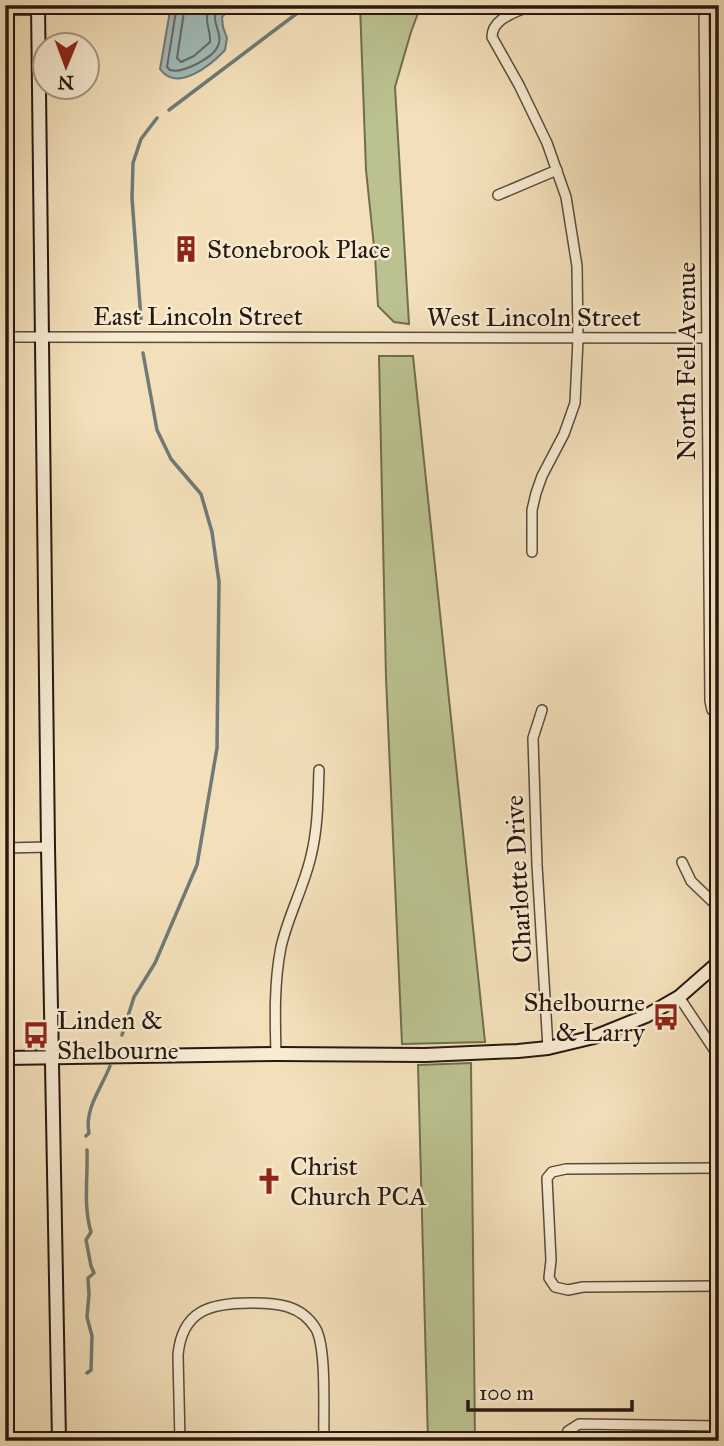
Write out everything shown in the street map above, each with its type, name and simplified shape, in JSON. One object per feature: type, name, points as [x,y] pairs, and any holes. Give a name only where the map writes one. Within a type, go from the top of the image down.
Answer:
[{"type":"main road","points":[[38,8],[48,848],[59,1441]]},
{"type":"main road","points":[[5,1058],[425,1055],[518,1052],[548,1048],[594,1037],[646,1016],[679,997],[719,962]]},
{"type":"street","points":[[532,5],[495,24],[492,37],[547,143],[566,197],[576,255],[578,339],[575,403],[564,434],[536,492],[532,510],[532,552]]},
{"type":"street","name":"North Fell Avenue","points":[[704,5],[710,701],[712,710],[717,715]]},
{"type":"street","points":[[5,10],[38,8]]},
{"type":"street","points":[[498,195],[557,170]]},
{"type":"street","name":"East Lincoln Street","points":[[5,337],[391,338]]},
{"type":"street","name":"West Lincoln Street","points":[[391,338],[719,338]]},
{"type":"street","name":"Charlotte Drive","points":[[542,710],[533,738],[537,865],[548,1048]]},
{"type":"street","points":[[275,1054],[278,963],[286,930],[312,855],[319,771]]},
{"type":"street","points":[[5,848],[48,848]]},
{"type":"street","points":[[682,862],[691,881],[719,908]]},
{"type":"street","points":[[679,997],[719,1056]]},
{"type":"street","points":[[719,1168],[566,1169],[551,1171],[547,1178],[551,1260],[549,1278],[555,1287],[568,1290],[583,1287],[719,1286]]},
{"type":"street","points":[[180,1441],[178,1355],[184,1331],[194,1317],[207,1308],[246,1303],[273,1303],[294,1309],[307,1318],[317,1331],[322,1347],[324,1441]]},
{"type":"street","points":[[566,1436],[579,1424],[719,1426]]},
{"type":"green space","points":[[360,5],[421,5],[395,87],[409,324],[394,322],[378,306],[366,170]]},
{"type":"green space","points":[[379,356],[413,356],[485,1042],[402,1044],[386,678]]},
{"type":"green space","points":[[471,1063],[475,1441],[428,1441],[418,1065]]},
{"type":"water","points":[[171,5],[234,5],[222,17],[227,38],[225,50],[203,69],[184,77],[167,76],[160,69]]},
{"type":"waterway","points":[[169,110],[308,5]]},
{"type":"waterway","points":[[141,319],[132,198],[133,163],[141,139],[157,118]]},
{"type":"waterway","points":[[122,1035],[134,997],[155,963],[197,865],[217,748],[219,582],[212,532],[201,494],[171,459],[157,430],[143,353]]},
{"type":"waterway","points":[[86,1136],[89,1133],[91,1107],[110,1066]]},
{"type":"waterway","points":[[87,1150],[86,1202],[91,1232],[86,1240],[94,1273],[88,1278],[87,1317],[92,1336],[91,1370],[87,1373]]},
{"type":"place","name":"Stonebrook Place","points":[[186,249]]},
{"type":"place","name":"Shelbourne & Larry","points":[[666,1017]]},
{"type":"place","name":"Linden & Shelbourne","points":[[36,1035]]},
{"type":"place","name":"Christ Church PCA","points":[[269,1181]]}]
